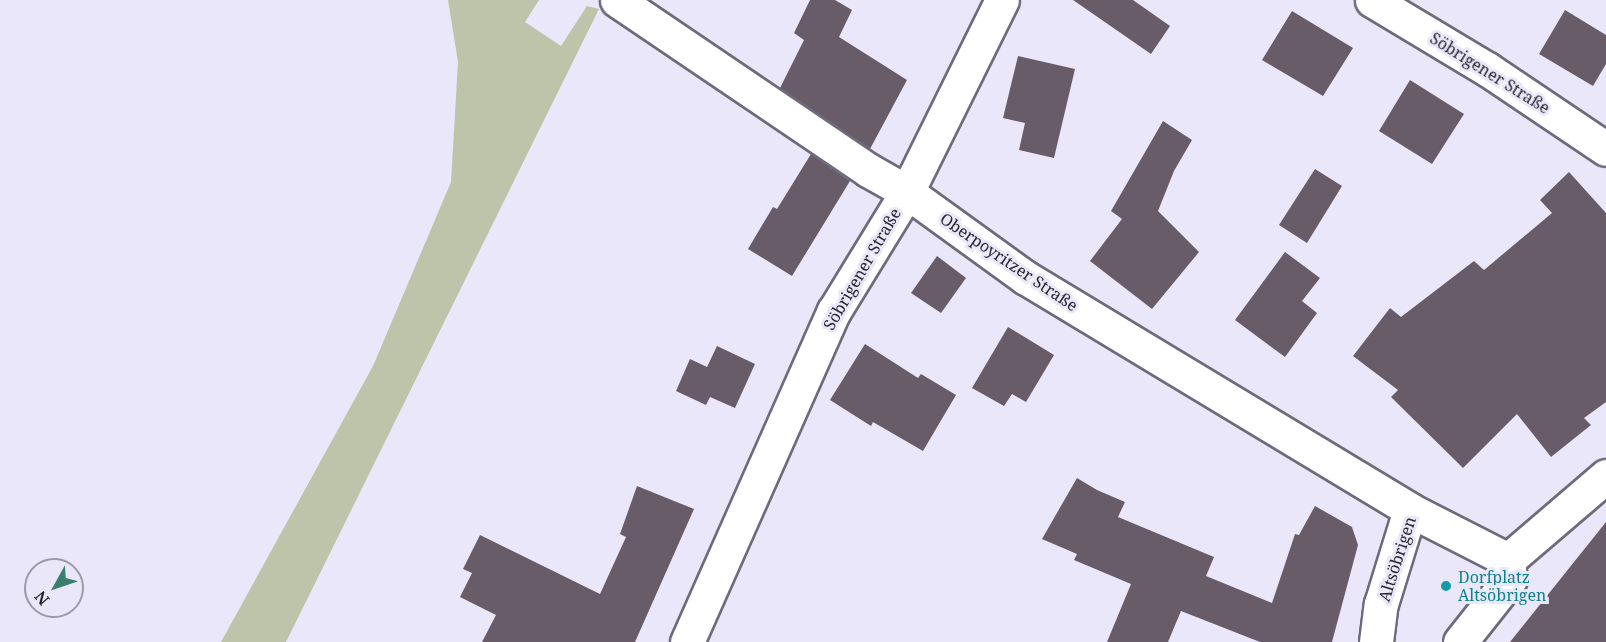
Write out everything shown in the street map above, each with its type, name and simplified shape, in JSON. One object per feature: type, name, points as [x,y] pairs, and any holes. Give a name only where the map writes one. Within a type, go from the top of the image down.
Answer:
[{"type":"street","name":"Oberpoyritzer Straße","points":[[617,0],[868,170],[907,192],[1026,279],[1410,510]]},
{"type":"street","name":"Söbrigener Straße","points":[[687,642],[834,311],[907,192],[1002,0]]},
{"type":"street","name":"Söbrigener Straße","points":[[1372,0],[1487,69],[1606,149]]},
{"type":"street","points":[[1460,642],[1510,579],[1508,560],[1606,476]]},
{"type":"street","name":"Altsöbrigen","points":[[1376,642],[1381,604],[1410,510],[1508,560]]},
{"type":"green space","points":[[448,0],[539,0],[525,22],[561,46],[587,6],[599,9],[286,642],[221,642],[373,366],[451,182],[458,62]]},
{"type":"building","points":[[810,0],[835,0],[852,10],[839,37],[907,80],[870,149],[780,88],[804,40],[794,33]]},
{"type":"building","points":[[1073,0],[1133,0],[1170,26],[1151,54]]},
{"type":"building","points":[[1565,10],[1606,35],[1606,64],[1593,86],[1539,54]]},
{"type":"building","points":[[1292,11],[1353,48],[1323,96],[1262,60]]},
{"type":"building","points":[[1018,56],[1075,69],[1054,158],[1019,150],[1025,123],[1003,118]]},
{"type":"building","points":[[1410,80],[1464,114],[1432,164],[1379,131]]},
{"type":"building","points":[[1163,121],[1192,140],[1174,171],[1158,211],[1199,252],[1152,309],[1090,261],[1122,219],[1111,211]]},
{"type":"building","points":[[811,154],[850,181],[792,276],[748,249],[773,207],[777,209]]},
{"type":"building","points":[[1315,169],[1342,186],[1307,243],[1279,225]]},
{"type":"building","points":[[1569,172],[1606,213],[1606,402],[1584,418],[1591,425],[1551,457],[1517,414],[1463,468],[1391,397],[1398,390],[1353,356],[1390,308],[1401,317],[1474,261],[1484,270],[1552,213],[1540,200]]},
{"type":"building","points":[[1285,252],[1320,278],[1302,301],[1317,313],[1285,357],[1235,320]]},
{"type":"building","points":[[937,256],[966,278],[941,313],[911,293]]},
{"type":"building","points":[[1008,327],[1054,355],[1026,402],[1012,394],[1004,406],[972,388]]},
{"type":"building","points":[[865,344],[918,378],[921,374],[956,395],[923,451],[873,422],[871,426],[830,400]]},
{"type":"building","points":[[717,346],[755,364],[735,408],[710,397],[706,405],[676,391],[690,359],[707,367]]},
{"type":"building","points":[[1077,478],[1125,502],[1118,517],[1214,557],[1206,576],[1272,603],[1295,534],[1299,535],[1315,506],[1352,527],[1358,545],[1332,642],[1260,642],[1181,611],[1168,642],[1107,642],[1131,584],[1074,560],[1077,554],[1042,539]]},
{"type":"building","points":[[637,486],[694,509],[635,642],[482,642],[496,615],[460,597],[472,573],[463,569],[480,535],[600,594],[626,537],[620,534]]},
{"type":"building","points":[[1606,522],[1606,642],[1510,642]]},
{"type":"place","name":"Dorfplatz Altsöbrigen","points":[[1446,586]]}]
